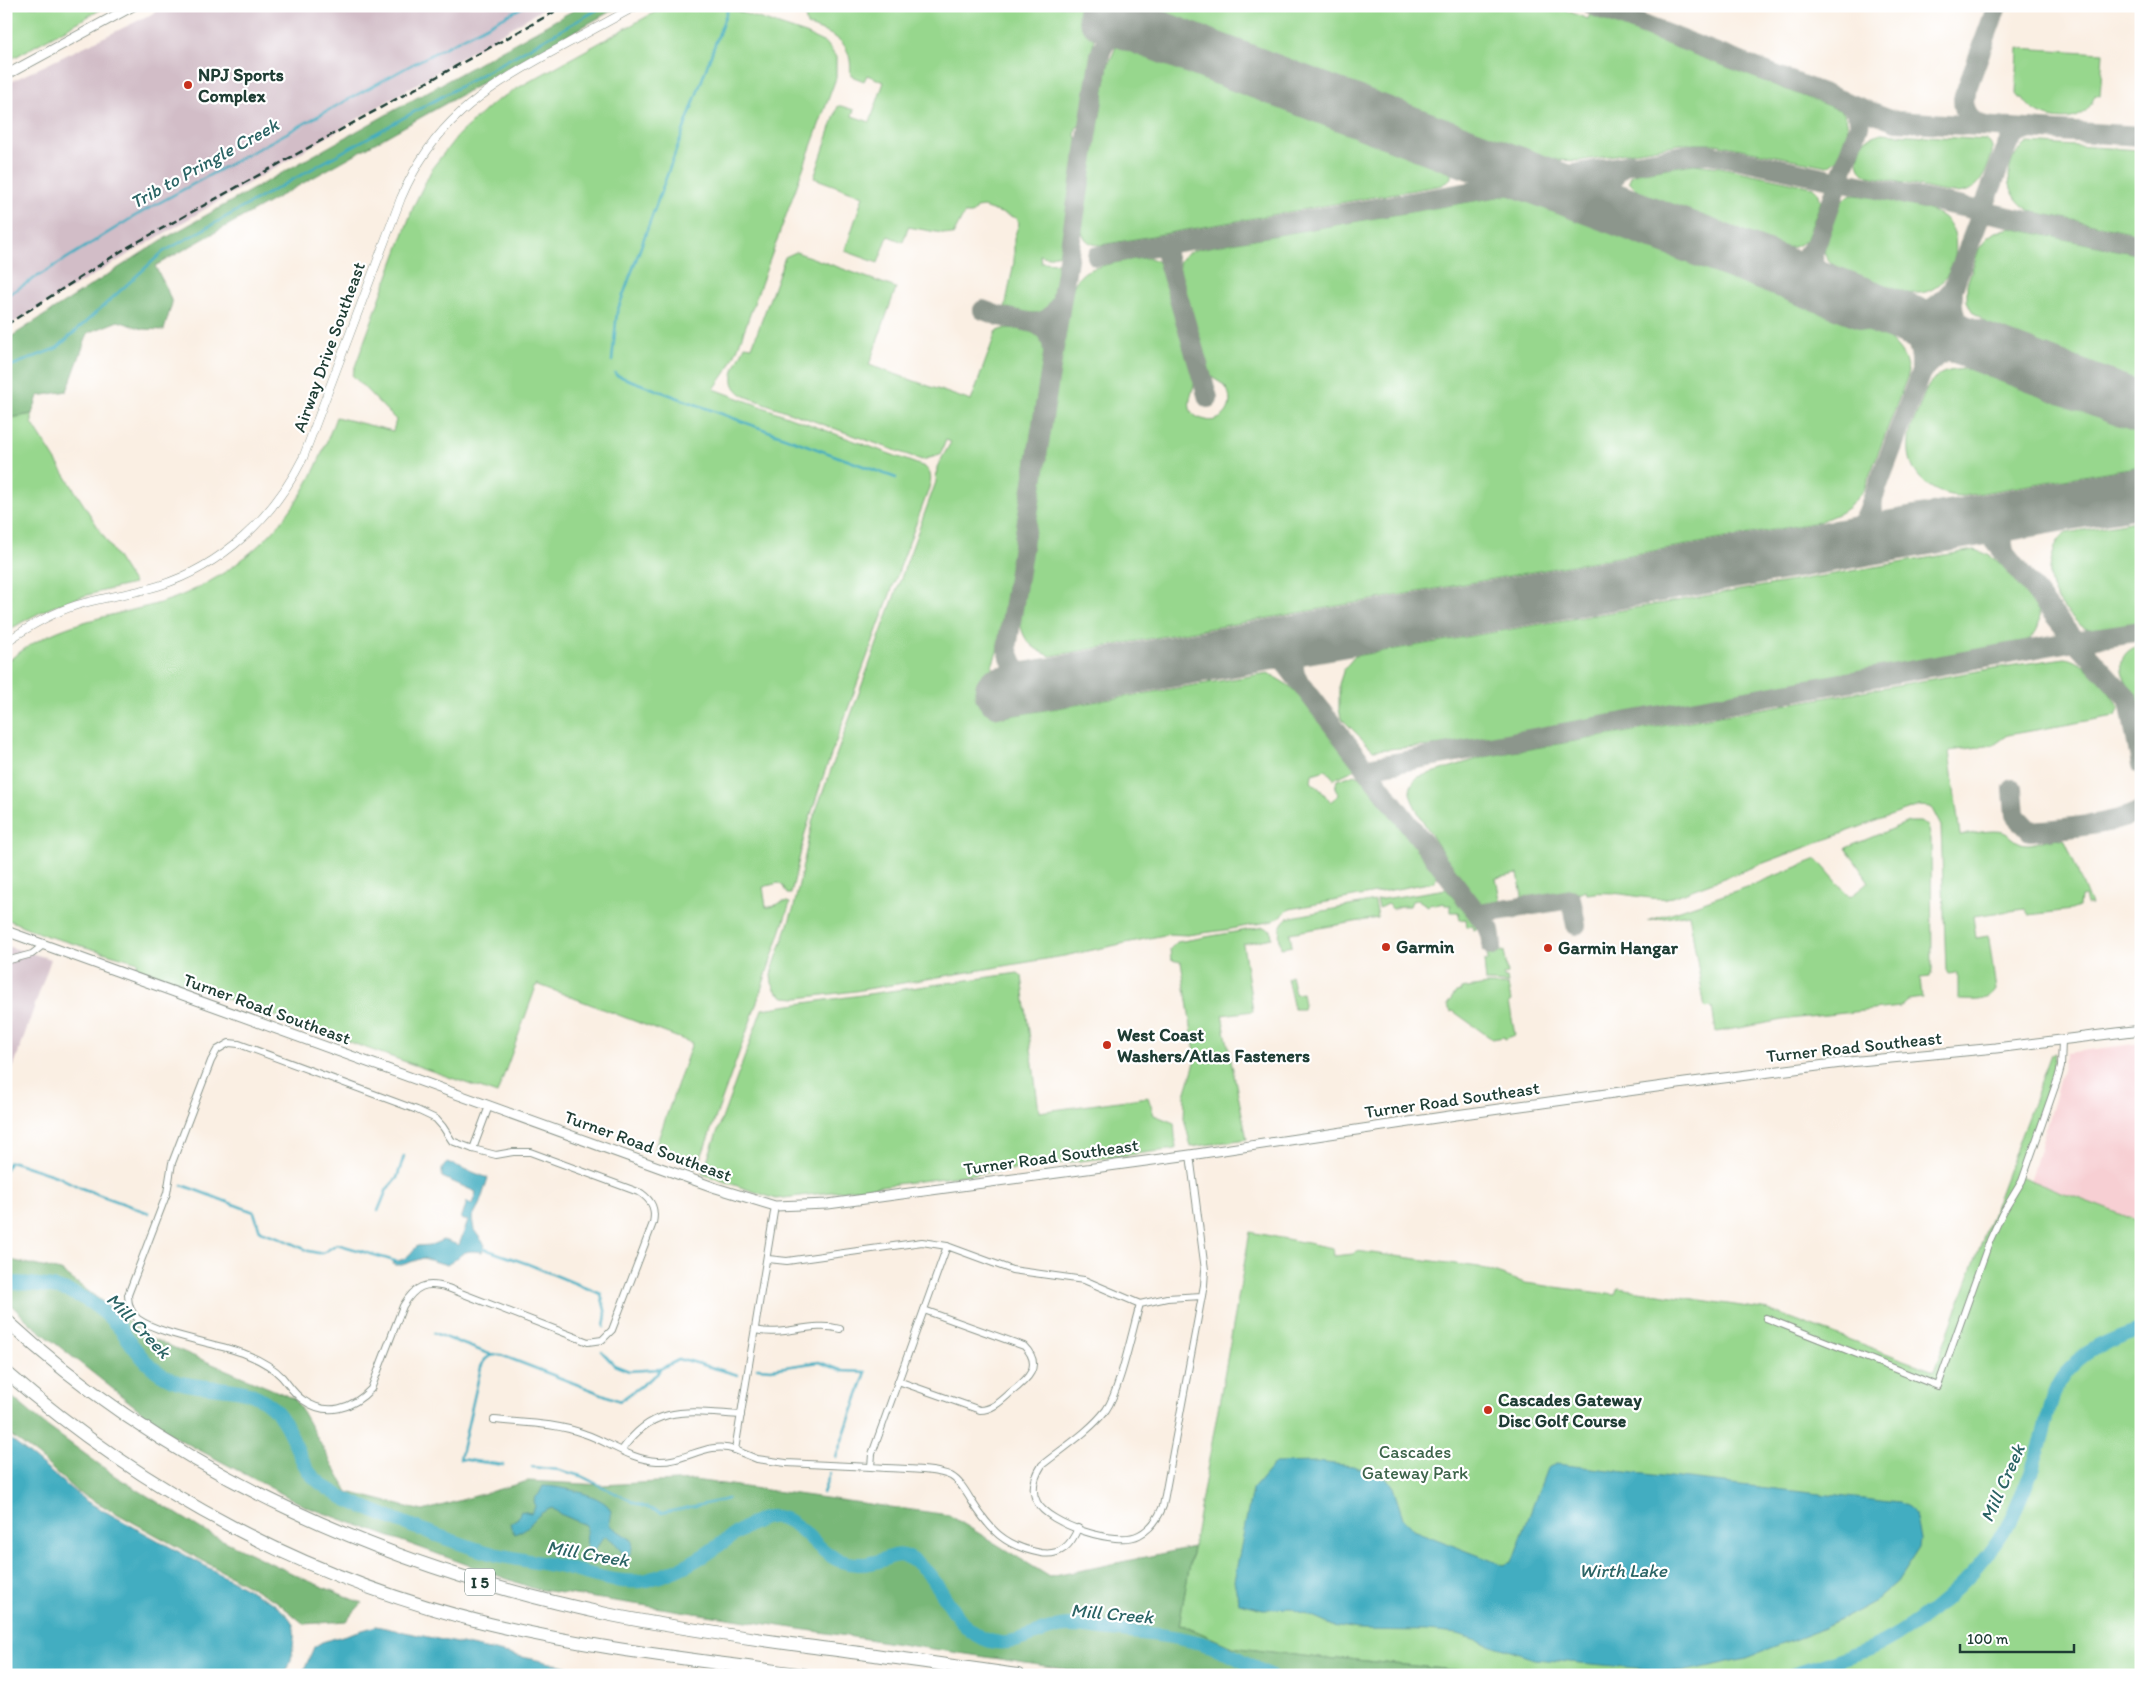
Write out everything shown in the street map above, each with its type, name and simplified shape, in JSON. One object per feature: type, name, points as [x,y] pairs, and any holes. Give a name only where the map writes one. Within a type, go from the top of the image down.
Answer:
[{"type":"highway","name":"I 5","points":[[6,1320],[47,1356],[94,1393],[188,1456],[299,1514],[407,1558],[519,1593],[648,1622],[1018,1675]]},
{"type":"highway","name":"I 5","points":[[6,1372],[52,1411],[148,1479],[195,1507],[268,1545],[359,1584],[462,1617],[557,1638],[805,1675]]},
{"type":"main road","points":[[6,76],[133,6]]},
{"type":"main road","name":"Turner Road Southeast","points":[[6,931],[42,946],[716,1188],[775,1206],[828,1204],[1190,1155],[1465,1114],[1816,1066],[2141,1030]]},
{"type":"street","name":"Airway Drive Southeast","points":[[6,642],[28,627],[66,609],[152,588],[185,575],[218,557],[256,525],[282,494],[303,458],[401,198],[414,170],[433,141],[452,120],[491,88],[636,6]]},
{"type":"street","points":[[6,961],[32,954],[42,946]]},
{"type":"street","points":[[1766,1318],[1938,1386],[1990,1240],[2002,1214],[2022,1181],[2061,1067],[2062,1040]]},
{"type":"street","points":[[239,1044],[417,1110],[436,1119],[444,1127],[452,1141],[473,1149],[496,1155],[530,1152],[641,1193],[653,1206],[655,1214],[653,1223],[612,1330],[607,1337],[602,1340],[588,1342],[448,1288],[431,1284],[423,1285],[411,1294],[403,1306],[371,1389],[363,1397],[347,1407],[329,1409],[303,1400],[281,1376],[262,1361],[151,1325],[138,1319],[129,1307],[128,1295],[167,1193],[172,1163],[211,1061],[217,1050],[224,1045],[239,1044]]},
{"type":"street","points":[[473,1149],[489,1106]]},
{"type":"street","points":[[1140,1304],[1116,1386],[1106,1409],[1098,1419],[1042,1466],[1036,1475],[1034,1483],[1037,1502],[1052,1517],[1112,1539],[1128,1539],[1146,1530],[1158,1517],[1165,1496],[1206,1270],[1190,1155]]},
{"type":"street","points":[[735,1450],[768,1259],[775,1206]]},
{"type":"street","points":[[768,1259],[787,1261],[922,1242],[948,1246],[1012,1270],[1084,1280],[1140,1304],[1167,1298],[1202,1296]]},
{"type":"street","points":[[871,1467],[872,1454],[948,1246]]},
{"type":"street","points":[[898,1381],[980,1410],[986,1410],[1028,1380],[1032,1372],[1034,1362],[1031,1354],[1024,1346],[924,1310]]},
{"type":"street","points":[[755,1330],[766,1333],[826,1325],[840,1329]]},
{"type":"street","points":[[622,1450],[639,1428],[658,1418],[685,1412],[741,1415]]},
{"type":"street","points":[[494,1420],[563,1428],[599,1439],[638,1457],[657,1461],[681,1458],[718,1446],[735,1450],[757,1459],[786,1463],[871,1467],[951,1476],[965,1491],[991,1529],[1013,1545],[1032,1551],[1056,1553],[1064,1549],[1074,1539],[1078,1528]]},
{"type":"shaded area","points":[[163,6],[548,6],[6,327],[6,84],[150,15]]},
{"type":"shaded area","points":[[6,946],[51,959],[6,1088]]},
{"type":"shaded area","points":[[2141,1043],[2141,1222],[2031,1180],[2067,1053]]},
{"type":"green space","points":[[6,6],[107,6],[6,62]]},
{"type":"green space","points":[[581,6],[620,6],[155,266],[172,303],[164,330],[143,329],[118,321],[88,333],[67,391],[38,396],[32,414],[10,418],[6,413],[6,340],[162,240]]},
{"type":"green space","points":[[666,6],[722,6],[806,34],[827,44],[836,57],[836,78],[737,350],[728,369],[714,389],[925,467],[931,478],[928,491],[824,774],[805,833],[791,894],[787,894],[783,886],[778,883],[763,887],[766,907],[772,907],[783,902],[790,903],[753,1014],[698,1166],[654,1151],[692,1043],[537,984],[497,1094],[136,967],[138,962],[47,936],[6,919],[6,663],[40,639],[58,631],[94,619],[175,598],[196,589],[236,564],[272,532],[300,496],[316,467],[336,417],[393,431],[396,420],[352,375],[414,205],[433,167],[458,135],[493,103]]},
{"type":"green space","points":[[809,6],[1107,6],[1094,39],[1080,125],[1076,128],[1075,136],[1078,139],[1060,254],[1047,257],[1040,255],[1041,262],[1058,263],[1052,300],[1048,307],[1034,313],[1005,308],[1014,262],[1014,238],[1019,223],[1016,218],[983,207],[976,208],[972,214],[964,214],[953,235],[908,227],[903,242],[888,236],[878,263],[845,251],[863,196],[814,178],[838,106],[854,110],[852,116],[870,122],[884,82],[867,75],[864,81],[851,76],[848,52],[840,40],[807,25],[805,16]]},
{"type":"green space","points":[[1144,6],[1554,6],[1588,19],[1590,14],[1842,111],[1848,125],[1846,142],[1838,157],[1827,166],[1716,144],[1681,144],[1579,161],[1532,159],[1152,15]]},
{"type":"green space","points":[[1123,44],[1132,45],[1445,163],[1451,169],[1451,178],[1442,185],[1101,245],[1090,243],[1085,239],[1081,229],[1108,65],[1116,47]]},
{"type":"green space","points":[[2018,48],[2103,53],[2100,96],[2095,95],[2087,110],[2082,114],[2066,119],[2049,117],[2033,110],[2023,98],[2019,98],[2016,94]]},
{"type":"green space","points":[[1881,133],[1986,140],[1992,146],[1992,154],[1985,173],[1979,183],[1972,189],[1956,193],[1946,192],[1869,176],[1864,173],[1860,169],[1858,160],[1864,140]]},
{"type":"green space","points":[[2028,143],[2141,150],[2141,234],[2034,212],[2024,207],[2016,199],[2009,180],[2013,159],[2019,150]]},
{"type":"green space","points":[[1694,164],[1720,167],[1813,187],[1818,192],[1821,201],[1806,241],[1794,247],[1767,248],[1649,203],[1629,182],[1631,176],[1636,173]]},
{"type":"green space","points":[[1509,195],[1533,197],[1874,326],[1897,347],[1905,360],[1908,375],[1864,490],[1849,507],[1819,522],[1051,656],[1029,643],[1023,633],[1020,620],[1071,295],[1076,282],[1082,274],[1107,265],[1144,258],[1154,259],[1163,267],[1196,376],[1190,407],[1192,413],[1197,417],[1208,421],[1220,418],[1226,413],[1230,405],[1230,397],[1225,386],[1210,375],[1203,361],[1178,273],[1179,265],[1184,255],[1195,250],[1214,246]]},
{"type":"green space","points":[[1853,195],[1873,197],[1913,206],[1942,216],[1950,225],[1955,236],[1956,248],[1954,261],[1949,273],[1941,283],[1932,290],[1920,293],[1897,293],[1875,289],[1854,281],[1826,257],[1824,244],[1826,236],[1841,202]]},
{"type":"green space","points":[[2010,228],[2141,255],[2141,390],[2001,336],[1972,311],[1967,301],[1967,284],[1979,249],[1988,237],[1995,232]]},
{"type":"green space","points":[[796,252],[896,288],[869,365],[971,401],[996,332],[1007,328],[1024,330],[1037,335],[1042,342],[1044,353],[997,652],[992,666],[1003,717],[1268,673],[1288,685],[1298,694],[1356,769],[1334,779],[1326,770],[1312,774],[1311,782],[1322,791],[1330,802],[1339,795],[1335,789],[1337,780],[1353,775],[1361,776],[1437,874],[1434,882],[1290,909],[1273,921],[1226,930],[1187,935],[1169,934],[1064,956],[855,991],[798,998],[784,997],[776,991],[772,983],[771,974],[794,907],[813,819],[936,482],[937,467],[951,442],[946,440],[940,455],[922,460],[747,397],[739,392],[733,380],[735,367],[745,346],[752,347],[785,257]]},
{"type":"green space","points":[[1964,369],[1989,369],[2141,427],[2141,466],[1964,496],[1942,493],[1932,488],[1917,474],[1912,464],[1909,454],[1911,429],[1925,392],[1932,381],[1945,372]]},
{"type":"green space","points":[[6,413],[11,418],[32,414],[32,423],[134,584],[68,601],[22,622],[6,632]]},
{"type":"green space","points":[[2141,520],[2141,623],[2095,630],[2083,627],[2063,607],[2051,585],[2051,560],[2057,543],[2067,533]]},
{"type":"green space","points":[[1974,550],[1992,558],[2010,572],[2037,607],[2039,612],[2038,627],[2025,642],[1901,666],[1444,745],[1373,750],[1341,718],[1339,684],[1344,669],[1355,656]]},
{"type":"green space","points":[[2141,645],[2141,704],[2125,680],[2122,672],[2122,663],[2124,656],[2130,650]]},
{"type":"green space","points":[[2065,658],[2081,664],[2089,670],[2110,693],[2119,708],[2115,716],[2008,735],[1994,745],[1949,751],[1960,835],[1998,831],[2006,833],[2023,844],[2032,844],[2051,839],[2065,840],[2091,905],[2086,905],[2084,896],[2080,897],[2079,907],[2071,910],[2029,915],[2025,909],[1973,916],[1976,938],[1988,936],[1989,939],[1996,990],[1984,999],[1958,1000],[1958,973],[1948,974],[1946,970],[1941,826],[1931,807],[1919,806],[1881,819],[1673,897],[1653,898],[1609,893],[1587,894],[1586,891],[1523,901],[1518,874],[1496,878],[1501,905],[1486,908],[1468,888],[1443,853],[1413,803],[1410,793],[1412,784],[1418,777],[1484,757],[2001,667]]},
{"type":"green space","points":[[1908,822],[1920,822],[1928,826],[1931,839],[1932,971],[1930,977],[1920,978],[1922,998],[1908,1000],[1900,1007],[1789,1019],[1716,1032],[1712,1007],[1705,1008],[1689,914],[1648,921],[1747,887],[1817,859],[1850,897],[1869,882],[1846,848]]},
{"type":"green space","points":[[1446,889],[1480,929],[1474,930],[1473,926],[1467,927],[1466,919],[1460,920],[1458,912],[1451,912],[1451,905],[1445,905],[1444,903],[1435,905],[1431,903],[1428,906],[1418,900],[1412,901],[1410,906],[1401,906],[1393,909],[1387,904],[1379,908],[1377,900]]},
{"type":"green space","points":[[1375,901],[1378,918],[1290,933],[1292,946],[1281,948],[1280,928],[1287,918]]},
{"type":"green space","points":[[1264,927],[1271,930],[1272,938],[1243,944],[1253,1011],[1222,1015],[1247,1139],[1191,1147],[1184,1118],[1185,1095],[1196,1059],[1181,962],[1171,960],[1170,949],[1177,942]]},
{"type":"green space","points":[[1504,951],[1508,974],[1503,975],[1504,978],[1507,978],[1508,983],[1486,982],[1484,961],[1488,960],[1487,955]]},
{"type":"green space","points":[[1018,973],[1022,976],[1039,1112],[1148,1097],[1154,1115],[1174,1123],[1176,1149],[776,1199],[702,1174],[762,1009]]},
{"type":"green space","points":[[1291,976],[1295,994],[1302,993],[1303,1009],[1294,1009],[1287,978]]},
{"type":"green space","points":[[1486,985],[1508,985],[1515,1035],[1505,1039],[1504,1037],[1492,1039],[1453,1011],[1451,1012],[1447,1005],[1456,992],[1461,991],[1461,989]]},
{"type":"green space","name":"Cascades Gateway Park","points":[[2055,1053],[2052,1078],[2017,1175],[2141,1222],[2141,1675],[1501,1675],[1338,1658],[1335,1660],[1232,1647],[1179,1625],[1250,1232],[1333,1248],[1334,1256],[1353,1254],[1356,1251],[1479,1267],[1525,1283],[1615,1295],[1618,1288],[1769,1310],[1934,1371],[2051,1054]]},
{"type":"green space","points":[[6,1259],[61,1271],[151,1338],[295,1399],[348,1492],[423,1511],[528,1481],[602,1485],[694,1480],[949,1515],[1050,1577],[1193,1547],[1179,1625],[1232,1647],[1335,1660],[1338,1658],[1501,1675],[1105,1675],[535,1589],[307,1507],[171,1435],[31,1324],[6,1300]]},
{"type":"green space","points":[[6,1392],[44,1424],[115,1476],[208,1533],[304,1579],[362,1603],[346,1621],[304,1624],[276,1601],[76,1491],[38,1456],[6,1432]]},
{"type":"water","points":[[447,1162],[488,1178],[480,1203],[472,1218],[474,1230],[485,1245],[482,1252],[466,1252],[447,1265],[423,1258],[402,1265],[394,1265],[393,1263],[407,1257],[417,1246],[431,1245],[443,1240],[459,1245],[468,1221],[461,1219],[467,1202],[472,1204],[476,1192],[442,1177],[442,1169]]},
{"type":"water","points":[[6,1436],[86,1501],[279,1608],[289,1617],[294,1632],[291,1658],[285,1675],[6,1675]]},
{"type":"water","name":"Wirth Lake","points":[[1317,1462],[1353,1466],[1384,1477],[1392,1484],[1403,1518],[1413,1530],[1503,1565],[1512,1562],[1547,1468],[1556,1464],[1899,1503],[1915,1514],[1920,1539],[1919,1548],[1897,1582],[1875,1601],[1825,1628],[1747,1658],[1682,1672],[1535,1659],[1458,1634],[1426,1631],[1358,1630],[1333,1626],[1291,1608],[1264,1609],[1239,1603],[1234,1581],[1252,1490],[1275,1463]]},
{"type":"water","points":[[543,1486],[558,1487],[587,1494],[608,1506],[611,1511],[609,1525],[632,1540],[632,1548],[629,1555],[624,1558],[617,1545],[605,1536],[593,1552],[587,1553],[586,1525],[560,1514],[552,1508],[540,1514],[526,1528],[514,1534],[510,1523],[518,1518],[521,1511],[531,1513],[535,1507],[534,1499]]},
{"type":"water","points":[[376,1626],[608,1675],[302,1675],[314,1647],[322,1642]]},
{"type":"waterway","name":"Trib to Pringle Creek","points":[[6,296],[135,216],[413,64],[525,6]]},
{"type":"waterway","points":[[6,368],[57,348],[163,252],[604,6]]},
{"type":"waterway","points":[[612,361],[617,312],[729,6]]},
{"type":"waterway","points":[[615,373],[616,375],[896,478]]},
{"type":"waterway","points":[[378,1211],[387,1189],[397,1178],[404,1156]]},
{"type":"waterway","points":[[6,1169],[9,1162],[14,1162],[59,1177],[81,1188],[149,1213]]},
{"type":"waterway","points":[[182,1185],[254,1212],[260,1231],[309,1251],[323,1253],[337,1244],[398,1262]]},
{"type":"waterway","points":[[482,1248],[528,1264],[601,1294],[606,1314],[604,1327]]},
{"type":"waterway","name":"Mill Creek","points":[[6,1283],[24,1283],[56,1288],[71,1292],[84,1299],[110,1318],[155,1370],[174,1381],[231,1389],[259,1397],[271,1406],[283,1420],[307,1469],[315,1479],[327,1488],[356,1504],[483,1551],[615,1580],[647,1580],[695,1561],[758,1520],[776,1517],[794,1524],[824,1551],[844,1562],[867,1564],[898,1555],[910,1558],[926,1571],[968,1628],[978,1636],[990,1641],[1010,1642],[1057,1627],[1067,1626],[1174,1637],[1211,1646],[1270,1675]]},
{"type":"waterway","name":"Mill Creek","points":[[1792,1675],[1851,1656],[1884,1642],[1916,1623],[1960,1585],[1997,1542],[2018,1505],[2038,1452],[2052,1400],[2058,1385],[2069,1368],[2097,1347],[2141,1329]]},
{"type":"waterway","points":[[434,1333],[492,1355]]},
{"type":"waterway","points":[[602,1352],[614,1365],[629,1371],[660,1369],[678,1360],[686,1360],[738,1375]]},
{"type":"waterway","points":[[503,1465],[460,1459],[481,1367],[488,1357],[501,1355],[620,1401],[657,1374],[660,1369]]},
{"type":"waterway","points":[[757,1368],[771,1369],[819,1362],[843,1371],[866,1372],[836,1457]]},
{"type":"waterway","points":[[532,1467],[559,1470],[581,1476],[637,1504],[662,1513],[728,1499]]},
{"type":"waterway","points":[[823,1493],[830,1473]]},
{"type":"taxiway","points":[[1043,684],[1023,676],[1012,663],[1007,648],[1100,55],[1105,44],[1114,36],[1136,27],[1126,6]]},
{"type":"taxiway","points":[[1593,6],[1896,121],[2141,136]]},
{"type":"taxiway","points":[[1986,126],[1976,123],[1969,117],[1963,104],[1963,99],[1997,6]]},
{"type":"taxiway","points":[[1837,293],[1819,277],[1813,261],[1813,253],[1859,126],[1857,113],[1848,103]]},
{"type":"taxiway","points":[[1833,546],[1852,537],[1862,527],[2007,146],[2015,135],[2030,129]]},
{"type":"taxiway","points":[[1097,256],[1690,154],[1709,154],[1737,159],[2141,245]]},
{"type":"taxiway","points":[[1631,163],[1620,169],[1616,174],[1611,185],[1611,192],[1618,206],[1632,215]]},
{"type":"taxiway","points":[[1762,265],[1784,268],[1795,264],[1804,258],[1815,244]]},
{"type":"taxiway","points":[[1163,245],[1208,398]]},
{"type":"taxiway","points":[[1882,310],[1898,314],[1915,314],[1929,310],[1950,292]]},
{"type":"taxiway","points":[[1953,293],[1954,313],[1962,331],[1985,349]]},
{"type":"taxiway","points":[[1053,351],[1048,334],[1034,323],[1050,317],[1061,302]]},
{"type":"taxiway","points":[[983,310],[999,316],[1034,323]]},
{"type":"taxiway","points":[[1888,314],[1903,323],[1914,335],[1920,351],[1921,368]]},
{"type":"taxiway","points":[[1923,370],[1932,360],[1949,350],[1962,347],[1985,349]]},
{"type":"taxiway","points":[[1873,499],[1875,520],[1889,531],[1904,534]]},
{"type":"taxiway","points":[[2004,551],[2003,536],[2006,526],[2015,518],[2028,512]]},
{"type":"taxiway","points":[[1962,524],[1976,526],[1989,534],[2075,641],[2129,700],[2141,765]]},
{"type":"taxiway","points":[[1367,768],[2075,641],[2141,631]]},
{"type":"taxiway","points":[[1295,675],[1294,663],[1296,653],[1303,644],[1313,637]]},
{"type":"taxiway","points":[[1256,647],[1270,650],[1282,659],[1478,914],[1571,899],[1576,925]]},
{"type":"taxiway","points":[[2013,789],[2015,815],[2030,831],[2103,823],[2141,810]]},
{"type":"taxiway","points":[[1478,914],[1490,930],[1492,946]]},
{"type":"runway","points":[[1103,15],[2141,408]]},
{"type":"runway","points":[[1000,692],[2141,492]]},
{"type":"railway","points":[[6,325],[123,250],[565,6]]},
{"type":"place","name":"NPJ Sports Complex","points":[[188,85]]},
{"type":"place","name":"Garmin","points":[[1386,947]]},
{"type":"place","name":"Garmin Hangar","points":[[1548,948]]},
{"type":"place","name":"West Coast Washers/Atlas Fasteners","points":[[1107,1045]]},
{"type":"place","name":"Cascades Gateway Disc Golf Course","points":[[1488,1410]]}]
